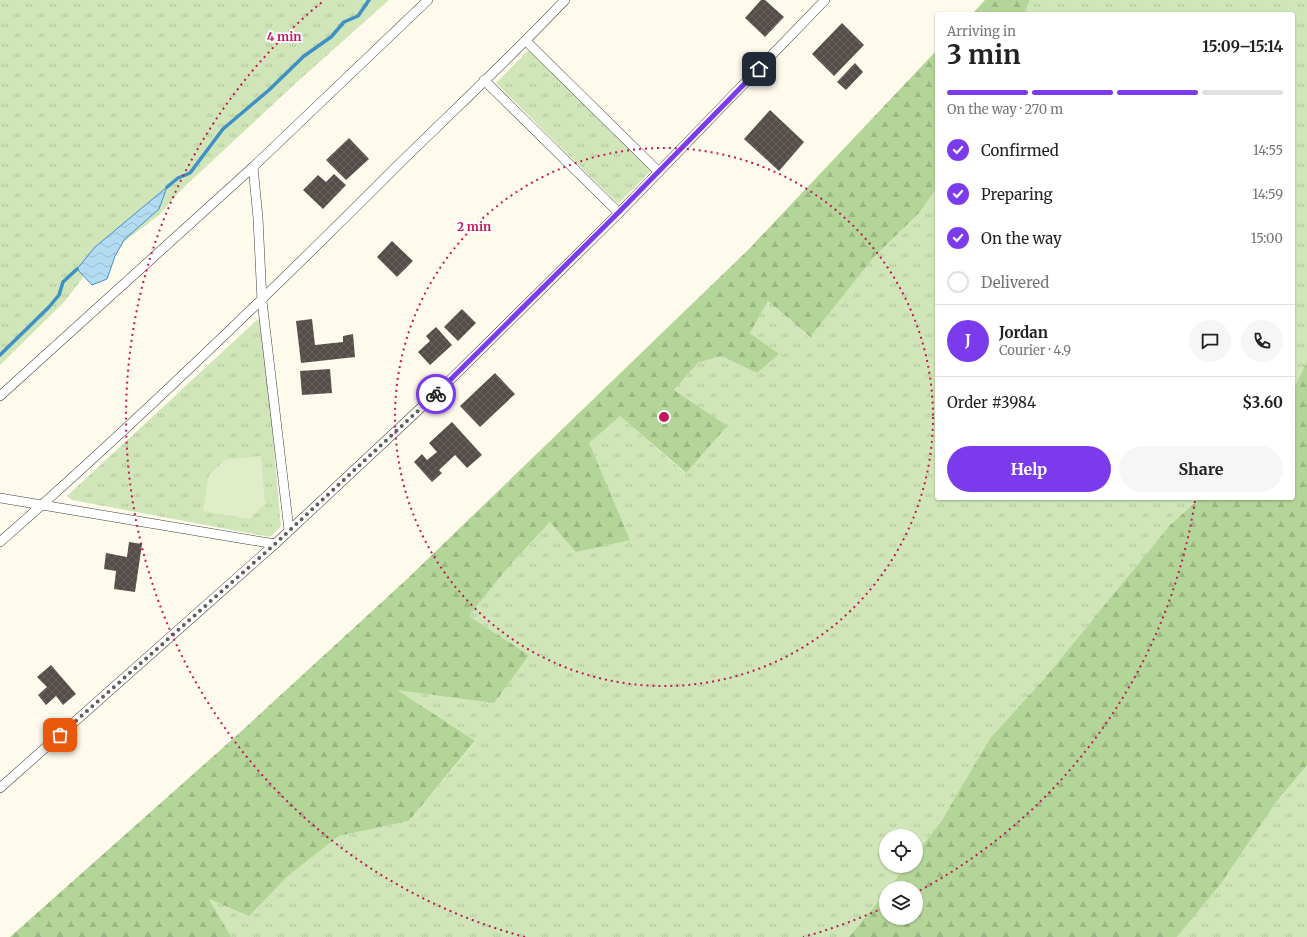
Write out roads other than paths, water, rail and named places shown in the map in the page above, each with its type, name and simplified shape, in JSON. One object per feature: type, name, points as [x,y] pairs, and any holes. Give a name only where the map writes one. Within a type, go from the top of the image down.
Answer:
[{"type":"street","points":[[0,396],[253,167],[428,0]]},
{"type":"street","points":[[0,542],[42,505],[262,301],[484,80],[526,41],[565,0]]},
{"type":"street","points":[[0,788],[275,544],[441,389],[659,172],[825,0]]},
{"type":"street","points":[[526,41],[659,172]]},
{"type":"street","points":[[484,80],[619,212]]},
{"type":"street","points":[[253,167],[258,218],[262,301],[289,530]]},
{"type":"street","points":[[0,498],[275,544]]},
{"type":"water","points":[[167,187],[159,209],[124,240],[115,256],[107,279],[92,285],[77,269],[95,247]]},
{"type":"waterway","points":[[167,187],[178,178],[190,173],[223,129],[269,90],[304,56],[331,37],[344,22],[358,16],[369,0]]},
{"type":"waterway","points":[[0,355],[49,307],[59,295],[63,282],[77,269]]}]
